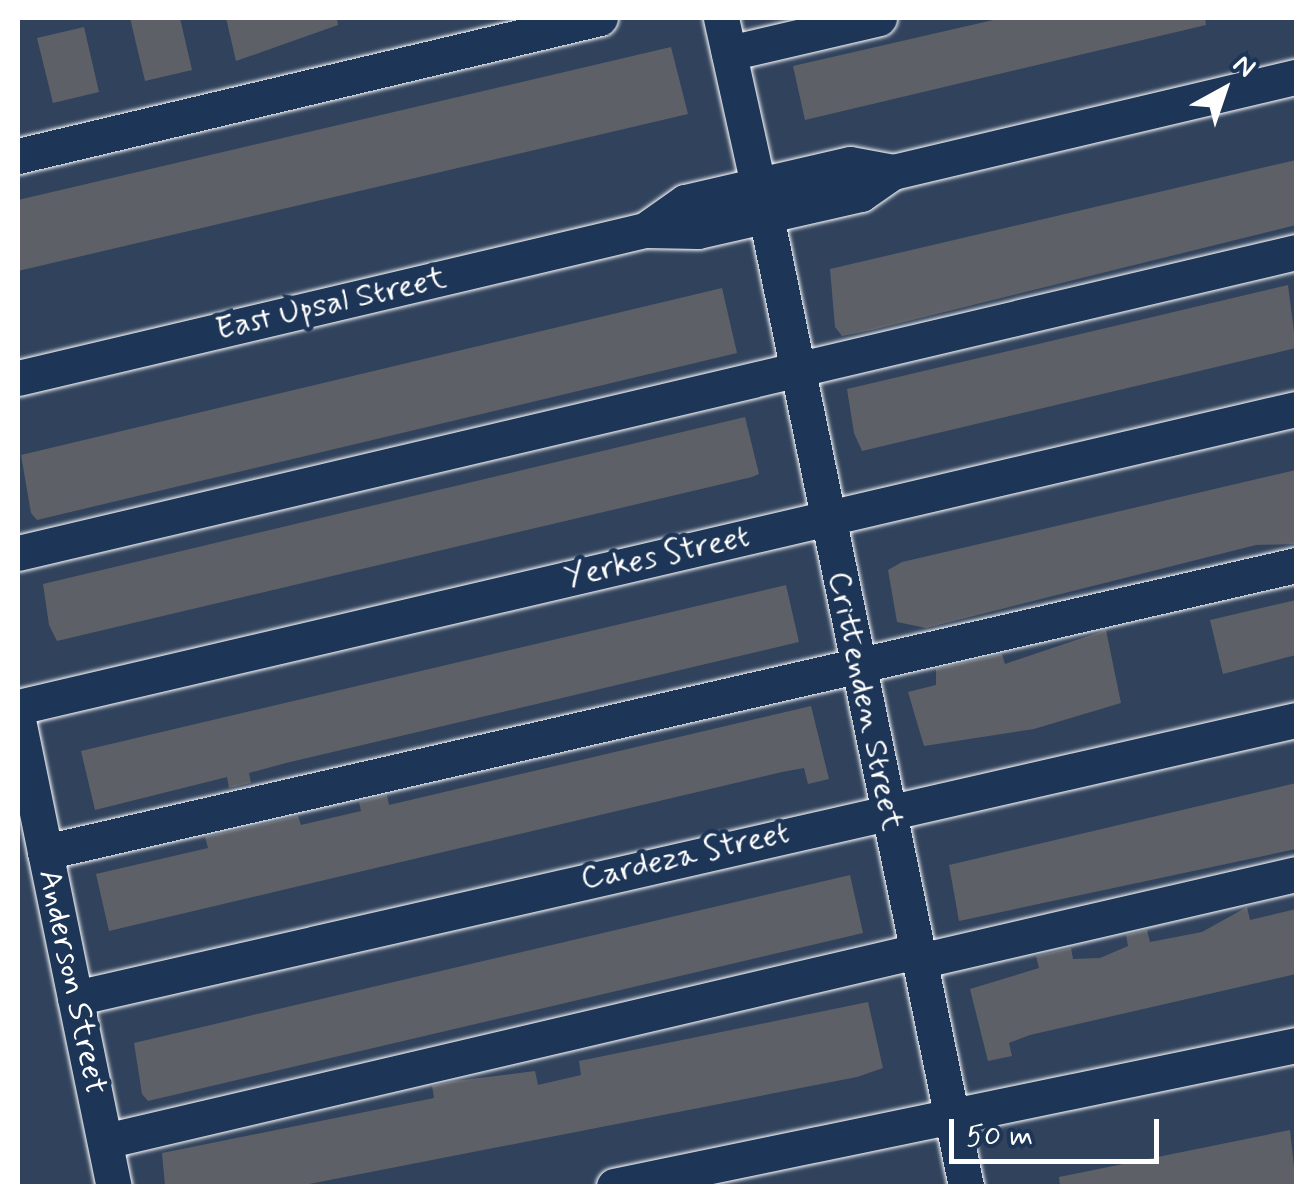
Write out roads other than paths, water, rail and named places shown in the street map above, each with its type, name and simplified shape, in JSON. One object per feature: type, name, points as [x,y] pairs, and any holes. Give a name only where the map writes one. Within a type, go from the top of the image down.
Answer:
[{"type":"street","points":[[18,156],[600,18]]},
{"type":"street","name":"Crittenden Street","points":[[721,18],[966,1186]]},
{"type":"street","points":[[729,53],[879,18]]},
{"type":"street","name":"East Upsal Street","points":[[18,378],[645,230],[698,232],[762,200],[861,194],[893,172],[1296,77]]},
{"type":"street","points":[[18,552],[1296,252]]},
{"type":"street","name":"Yerkes Street","points":[[18,707],[1296,409]]},
{"type":"street","points":[[45,852],[1296,566]]},
{"type":"street","name":"Anderson Street","points":[[18,720],[114,1186]]},
{"type":"street","name":"Cardeza Street","points":[[76,998],[1296,720]]},
{"type":"street","points":[[105,1142],[1296,874]]},
{"type":"street","points":[[614,1186],[1296,1045]]}]
